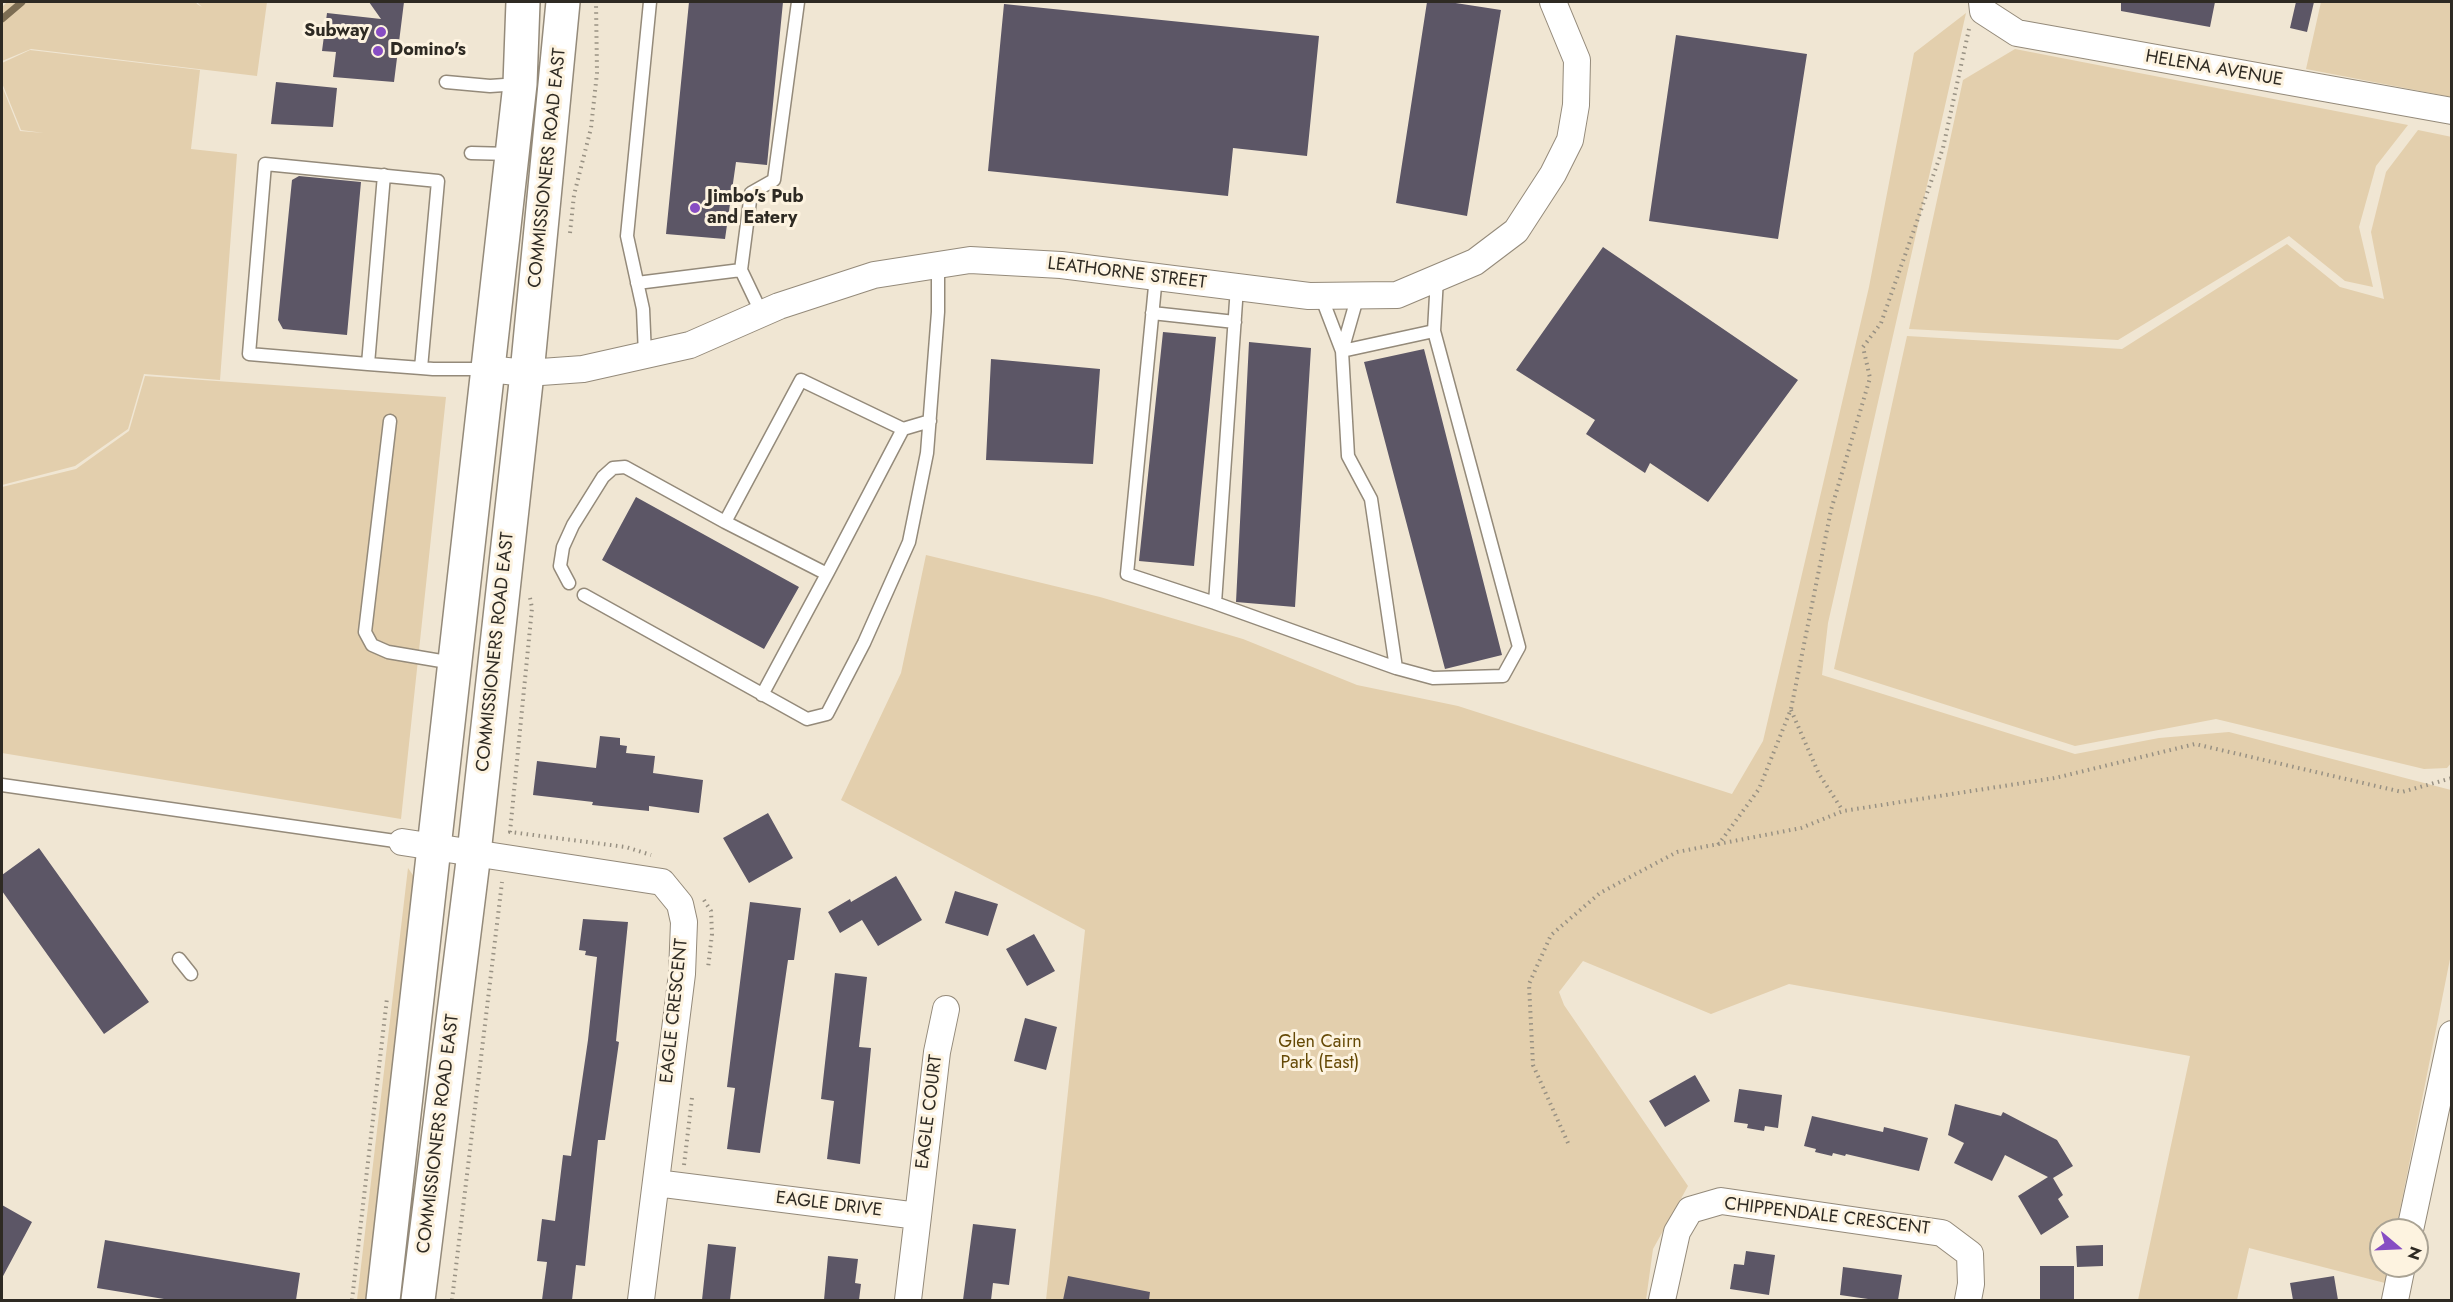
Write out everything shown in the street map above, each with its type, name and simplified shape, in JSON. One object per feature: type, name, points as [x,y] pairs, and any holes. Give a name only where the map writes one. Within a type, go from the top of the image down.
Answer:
[{"type":"main road","name":"COMMISSIONERS ROAD EAST","points":[[382,1300],[520,84],[523,2]]},
{"type":"main road","name":"COMMISSIONERS ROAD EAST","points":[[418,1300],[474,853],[527,373],[563,2]]},
{"type":"street","name":"LEATHORNE STREET","points":[[487,369],[527,373],[583,369],[690,345],[762,314],[874,275],[970,260],[1061,264],[1321,296],[1397,295],[1475,262],[1516,231],[1553,174],[1570,140],[1576,105],[1577,60],[1553,2]]},
{"type":"street","name":"HELENA AVENUE","points":[[1983,6],[2017,33],[2451,111]]},
{"type":"street","name":"EAGLE CRESCENT","points":[[402,842],[662,882],[680,904],[684,922],[682,974],[641,1300]]},
{"type":"street","name":"EAGLE COURT","points":[[918,1216],[937,1052],[946,1010]]},
{"type":"street","points":[[2413,1218],[2450,1048]]},
{"type":"street","name":"EAGLE DRIVE","points":[[656,1183],[918,1216]]},
{"type":"street","name":"CHIPPENDALE CRESCENT","points":[[1662,1300],[1677,1232],[1690,1210],[1721,1201],[1942,1233],[1970,1254],[1971,1284],[1968,1300]]},
{"type":"street","points":[[908,1300],[918,1216]]},
{"type":"street","points":[[2396,1300],[2400,1278]]},
{"type":"lane","points":[[645,355],[643,309],[627,236],[650,2]]},
{"type":"lane","points":[[762,314],[741,270],[751,194],[774,180],[798,2]]},
{"type":"lane","points":[[446,82],[490,86],[520,84]]},
{"type":"lane","points":[[471,153],[512,154]]},
{"type":"lane","points":[[421,368],[438,181],[265,164],[249,354],[421,368],[487,369]]},
{"type":"lane","points":[[369,364],[384,175]]},
{"type":"lane","points":[[584,595],[807,719],[827,714],[864,643],[909,542],[927,453],[939,312],[938,265]]},
{"type":"lane","points":[[637,283],[741,270]]},
{"type":"lane","points":[[1156,276],[1126,574],[1215,603],[1396,668],[1433,678],[1503,676],[1519,647],[1434,331],[1437,278]]},
{"type":"lane","points":[[1215,603],[1237,286]]},
{"type":"lane","points":[[1342,351],[1358,295]]},
{"type":"lane","points":[[1321,296],[1342,351],[1348,456],[1371,499],[1396,668]]},
{"type":"lane","points":[[1152,314],[1235,321]]},
{"type":"lane","points":[[1342,351],[1434,331]]},
{"type":"lane","points":[[725,522],[801,380],[903,429],[930,421]]},
{"type":"lane","points":[[390,421],[365,632],[372,645],[388,652],[454,663]]},
{"type":"lane","points":[[762,695],[903,429]]},
{"type":"lane","points":[[569,583],[560,566],[562,547],[603,477],[613,468],[625,466],[725,522],[827,574]]},
{"type":"lane","points":[[2,785],[402,842]]},
{"type":"lane","points":[[179,958],[191,974]]},
{"type":"path","points":[[569,243],[574,195],[591,128],[597,73],[596,2]]},
{"type":"path","points":[[1717,846],[1759,789],[1791,709],[1831,510],[1870,378],[1863,347],[1881,323],[1943,148],[1970,26],[1983,6]]},
{"type":"path","points":[[529,590],[532,608],[510,832],[626,848],[656,856]]},
{"type":"path","points":[[1791,709],[1819,774],[1844,811]]},
{"type":"path","points":[[1568,1143],[1533,1065],[1529,984],[1551,935],[1600,893],[1677,852],[1801,828],[1844,811],[2055,778],[2195,744],[2402,792],[2451,778]]},
{"type":"path","points":[[452,1300],[502,882]]},
{"type":"path","points":[[699,892],[711,912],[712,934],[708,969]]},
{"type":"path","points":[[656,1183],[684,1165],[693,1096]]},
{"type":"green space","points":[[7,2],[196,2],[202,7],[197,2],[267,2],[257,76],[31,49],[2,61],[2,7]]},
{"type":"green space","points":[[2321,2],[2451,2],[2451,97],[2306,69]]},
{"type":"green space","name":"Glen Cairn Park (East)","points":[[1966,13],[1828,623],[1822,675],[2075,754],[2159,738],[2229,732],[2451,790],[2451,954],[2398,1218],[2369,1218],[2369,1278],[2386,1278],[2385,1283],[2249,1248],[2237,1300],[2138,1300],[2190,1056],[1789,984],[1711,1014],[1583,961],[1559,992],[1564,1005],[1688,1186],[1653,1249],[1646,1300],[1046,1300],[1085,930],[841,800],[901,673],[926,555],[1100,597],[1243,639],[1357,685],[1458,706],[1732,794],[1763,741],[1869,287],[1914,53]]},
{"type":"green space","points":[[2015,49],[2408,125],[2376,166],[2359,227],[2373,287],[2345,281],[2289,236],[2118,340],[1909,329],[1963,80]]},
{"type":"green space","points":[[30,50],[200,70],[191,149],[237,154],[220,380],[144,374],[128,429],[75,466],[2,485],[2,86],[20,131],[44,133],[21,130],[2,83],[2,63]]},
{"type":"green space","points":[[2418,130],[2452,137],[2452,762],[2447,768],[2424,769],[2216,719],[2075,746],[1834,669],[1907,336],[2122,349],[2287,244],[2340,287],[2384,299],[2371,232],[2386,172]]},
{"type":"green space","points":[[145,376],[446,397],[401,819],[2,753],[2,487],[76,469],[129,431]]},
{"type":"green space","points":[[408,868],[417,881],[374,1300],[357,1300]]},
{"type":"building","points":[[369,2],[404,2],[394,82],[333,77],[336,52],[322,51],[327,13],[381,19]]},
{"type":"building","points":[[689,2],[783,2],[767,165],[736,162],[725,239],[666,234]]},
{"type":"building","points":[[1427,2],[1449,2],[1501,10],[1467,216],[1396,203]]},
{"type":"building","points":[[2121,2],[2215,2],[2210,27],[2121,11]]},
{"type":"building","points":[[2296,2],[2314,2],[2307,32],[2290,28]]},
{"type":"building","points":[[1004,4],[1319,36],[1307,156],[1233,148],[1228,196],[988,171]]},
{"type":"building","points":[[1676,35],[1807,54],[1778,239],[1649,221]]},
{"type":"building","points":[[276,82],[337,88],[333,127],[271,124]]},
{"type":"building","points":[[299,176],[361,182],[347,335],[283,329],[278,320],[292,180]]},
{"type":"building","points":[[1603,247],[1798,380],[1708,502],[1650,463],[1645,473],[1586,434],[1595,420],[1516,370]]},
{"type":"building","points":[[1163,332],[1216,337],[1194,566],[1139,561]]},
{"type":"building","points":[[1249,342],[1311,348],[1295,607],[1236,602]]},
{"type":"building","points":[[1424,349],[1502,655],[1445,669],[1364,362]]},
{"type":"building","points":[[991,359],[1100,369],[1093,464],[986,460]]},
{"type":"building","points":[[636,497],[799,587],[764,649],[602,560]]},
{"type":"building","points":[[600,736],[620,738],[620,745],[627,746],[626,753],[655,756],[653,773],[703,780],[699,813],[649,806],[649,811],[592,805],[593,802],[533,795],[537,761],[596,768]]},
{"type":"building","points":[[768,813],[793,858],[749,883],[723,838]]},
{"type":"building","points":[[39,848],[149,1002],[104,1034],[2,891],[2,875]]},
{"type":"building","points":[[896,876],[922,920],[878,946],[862,920],[840,933],[828,912],[850,899],[851,902]]},
{"type":"building","points":[[955,891],[998,904],[988,936],[945,923]]},
{"type":"building","points":[[750,902],[801,908],[794,960],[788,960],[760,1153],[727,1149],[735,1088],[727,1087]]},
{"type":"building","points":[[583,919],[628,922],[616,1041],[619,1042],[605,1140],[598,1140],[585,1266],[576,1265],[572,1300],[542,1300],[547,1262],[537,1261],[542,1219],[555,1221],[563,1155],[571,1156],[588,1040],[597,957],[585,955],[586,951],[579,950]]},
{"type":"building","points":[[1034,934],[1055,971],[1027,986],[1006,949]]},
{"type":"building","points":[[835,973],[867,977],[859,1047],[871,1048],[860,1164],[827,1159],[834,1101],[821,1099]]},
{"type":"building","points":[[1025,1018],[1057,1027],[1046,1070],[1014,1061]]},
{"type":"building","points":[[1695,1075],[1710,1101],[1665,1127],[1649,1101]]},
{"type":"building","points":[[1739,1089],[1782,1095],[1778,1128],[1765,1126],[1764,1131],[1747,1128],[1748,1124],[1734,1122]]},
{"type":"building","points":[[1955,1104],[2001,1116],[2003,1112],[2057,1140],[2073,1166],[2053,1178],[2063,1195],[2058,1199],[2069,1217],[2041,1235],[2018,1196],[2048,1177],[2005,1155],[1992,1181],[1954,1163],[1964,1143],[1948,1135]]},
{"type":"building","points":[[1812,1116],[1883,1132],[1884,1127],[1928,1138],[1919,1171],[1846,1154],[1845,1156],[1833,1153],[1832,1156],[1815,1152],[1816,1149],[1804,1146]]},
{"type":"building","points":[[2,1205],[32,1222],[2,1278]]},
{"type":"building","points":[[973,1224],[1016,1229],[1009,1285],[993,1283],[991,1300],[963,1300]]},
{"type":"building","points":[[105,1240],[300,1273],[296,1300],[170,1300],[97,1288]]},
{"type":"building","points":[[708,1244],[736,1247],[730,1300],[702,1300]]},
{"type":"building","points":[[2103,1245],[2103,1266],[2077,1267],[2076,1246]]},
{"type":"building","points":[[1746,1251],[1775,1255],[1769,1295],[1730,1289],[1734,1264],[1744,1265]]},
{"type":"building","points":[[828,1256],[858,1259],[855,1283],[861,1284],[859,1300],[824,1300]]},
{"type":"building","points":[[2040,1266],[2074,1266],[2074,1300],[2040,1300]]},
{"type":"building","points":[[1843,1267],[1902,1275],[1898,1300],[1868,1300],[1840,1295]]},
{"type":"building","points":[[1068,1276],[1150,1292],[1149,1300],[1063,1300]]},
{"type":"building","points":[[2334,1276],[2338,1300],[2293,1300],[2290,1283]]},
{"type":"waterway","points":[[2,19],[22,2]]},
{"type":"place","name":"Subway","points":[[381,32]]},
{"type":"place","name":"Domino's","points":[[378,51]]},
{"type":"place","name":"Jimbo's Pub and Eatery","points":[[695,208]]}]
